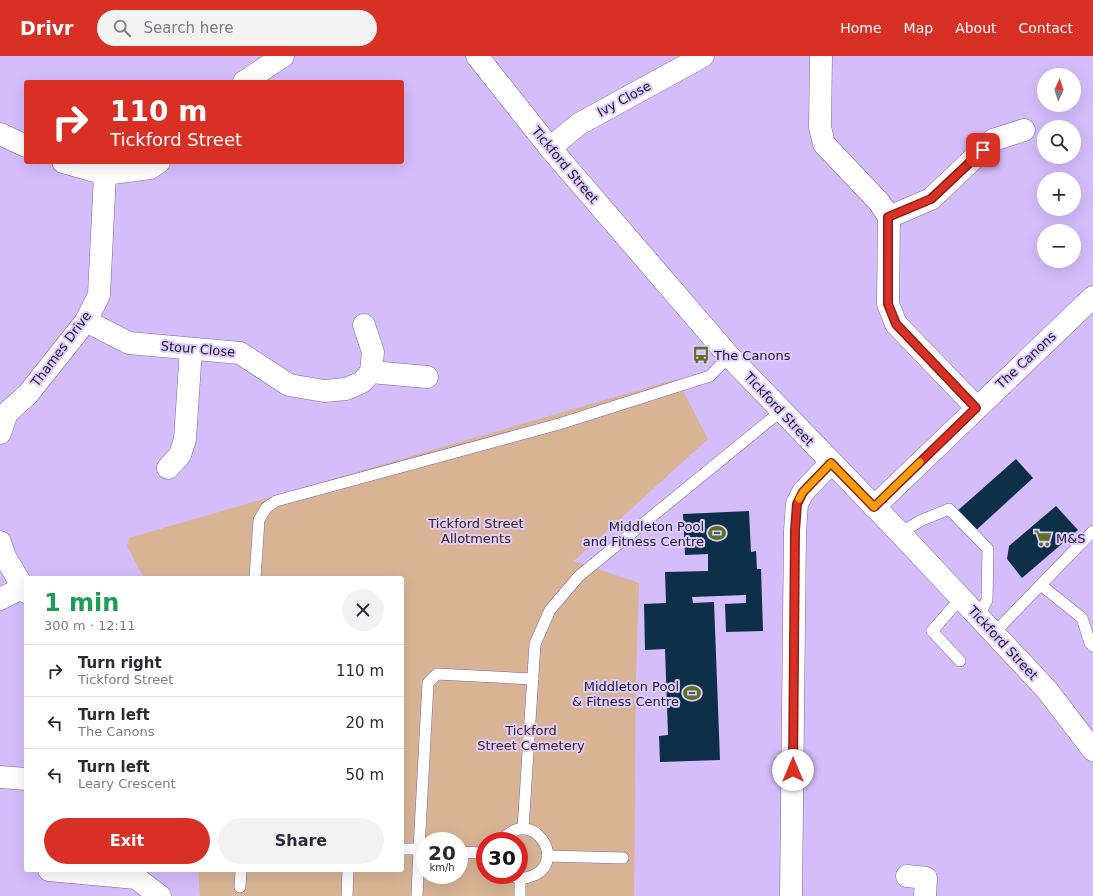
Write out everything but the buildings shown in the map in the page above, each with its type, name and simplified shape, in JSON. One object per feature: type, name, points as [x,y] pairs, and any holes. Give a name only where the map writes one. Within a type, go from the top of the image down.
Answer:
[{"type":"street","points":[[247,80],[283,56]]},
{"type":"street","name":"Tickford Street","points":[[477,56],[550,148],[729,356],[781,412],[900,533],[1048,690],[1093,750]]},
{"type":"street","name":"Ivy Close","points":[[550,148],[579,124],[703,56]]},
{"type":"street","points":[[820,56],[820,127],[824,144],[879,202],[888,217],[888,304],[896,324],[976,408]]},
{"type":"street","points":[[888,217],[931,199],[993,140],[1024,130]]},
{"type":"street","points":[[0,134],[24,145]]},
{"type":"street","points":[[70,164],[105,174],[150,168],[156,164]]},
{"type":"street","name":"Thames Drive","points":[[2,420],[28,394],[86,321],[99,295],[105,174]]},
{"type":"street","name":"The Canons","points":[[874,507],[1093,297]]},
{"type":"street","name":"Stour Close","points":[[86,321],[129,343],[240,353],[289,386],[324,391],[346,389],[362,382],[371,372]]},
{"type":"street","points":[[364,325],[373,352],[371,372],[427,377]]},
{"type":"street","points":[[168,468],[180,455],[185,439],[191,349]]},
{"type":"street","points":[[791,896],[795,531],[797,504],[803,492],[831,463]]},
{"type":"street","points":[[0,542],[5,557],[24,590],[0,599]]},
{"type":"street","points":[[0,777],[24,779]]},
{"type":"street","points":[[71,872],[136,878],[160,896]]},
{"type":"street","points":[[907,876],[926,878],[925,896]]},
{"type":"lane","points":[[255,576],[259,520],[266,508],[276,501],[559,424],[710,376],[729,356]]},
{"type":"lane","points":[[523,829],[535,644],[550,610],[579,576],[781,412]]},
{"type":"lane","points":[[900,533],[920,521],[949,509],[988,550],[987,600],[979,616]]},
{"type":"lane","points":[[994,633],[1093,531]]},
{"type":"lane","points":[[1041,585],[1082,618],[1090,643],[1093,646]]},
{"type":"lane","points":[[960,661],[932,631],[961,598]]},
{"type":"lane","points":[[423,832],[428,683],[437,674],[533,679]]},
{"type":"lane","points":[[511,832],[523,829],[538,835],[544,841],[547,856],[545,864],[535,875],[528,876]]},
{"type":"lane","points":[[404,849],[416,850]]},
{"type":"lane","points":[[547,856],[623,858]]},
{"type":"lane","points":[[240,887],[241,872]]},
{"type":"lane","points":[[347,896],[348,872]]},
{"type":"lane","points":[[417,896],[418,884]]},
{"type":"lane","points":[[517,884],[520,896]]},
{"type":"green space","points":[[677,379],[708,439],[574,561],[639,583],[636,678],[634,896],[200,896],[198,872],[404,872],[404,576],[143,576],[127,546],[129,538]]},
{"type":"slow traffic","points":[[799,499],[803,492],[831,463],[874,507],[920,462]]},
{"type":"place","name":"The Canons","points":[[701,355]]},
{"type":"place","name":"Middleton Pool and Fitness Centre","points":[[717,533]]},
{"type":"place","name":"M&S","points":[[1043,538]]},
{"type":"place","name":"Middleton Pool & Fitness Centre","points":[[692,693]]},
{"type":"route","points":[[793,770],[795,531],[797,504],[803,492],[831,463],[874,507],[976,408],[896,324],[888,304],[888,217],[931,199],[983,150]]},
{"type":"park label","name":"Tickford Street Allotments","points":[[476,530]]},
{"type":"park label","name":"Tickford Street Cemetery","points":[[531,738]]}]
